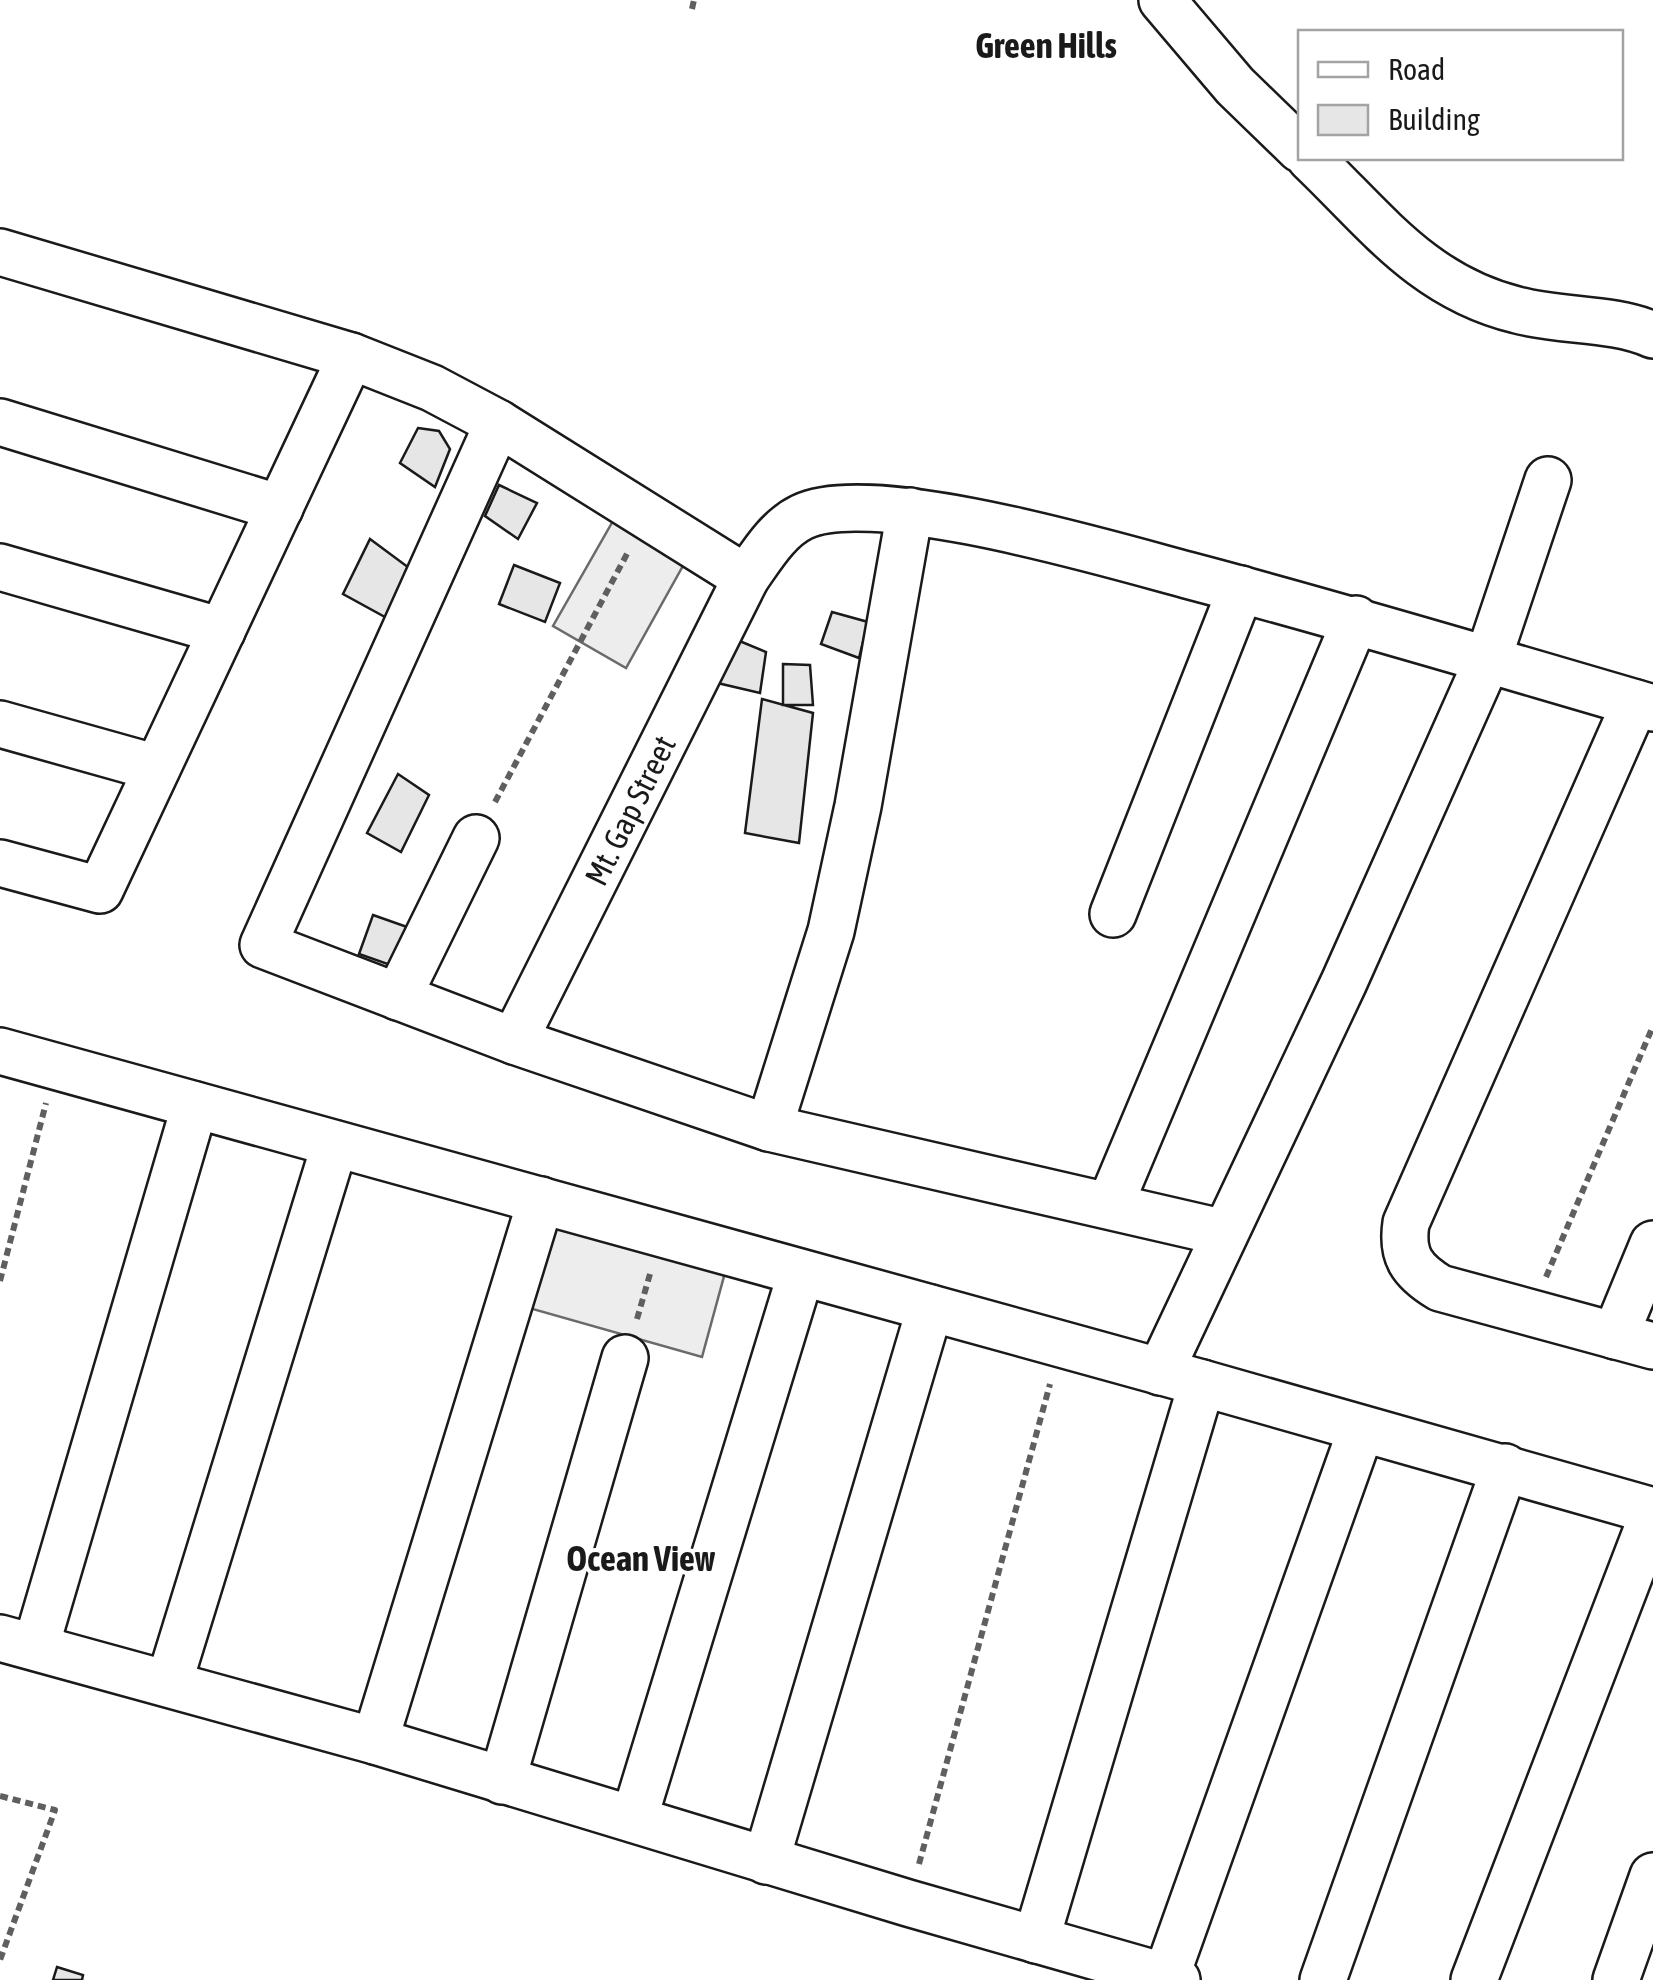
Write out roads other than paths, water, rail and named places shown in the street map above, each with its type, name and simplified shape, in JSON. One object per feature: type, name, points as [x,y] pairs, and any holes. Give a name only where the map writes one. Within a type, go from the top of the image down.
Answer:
[{"type":"street","points":[[1162,0],[1236,86],[1298,147]]},
{"type":"street","points":[[1312,160],[1395,245],[1435,276],[1477,298],[1517,310],[1644,331],[1653,336]]},
{"type":"street","points":[[0,252],[351,356],[432,388],[498,423],[746,578]]},
{"type":"street","points":[[0,863],[100,890],[351,356]]},
{"type":"street","points":[[0,422],[280,508]]},
{"type":"street","points":[[498,423],[263,945],[514,1042],[769,1128],[1226,1232]]},
{"type":"street","points":[[1036,1940],[1181,1377],[1226,1232],[1344,982],[1488,659],[1548,480]]},
{"type":"street","name":"Mt. Gap Street","points":[[514,1042],[746,578],[774,540],[802,516],[842,509],[910,511],[1048,538],[1356,619],[1644,706]]},
{"type":"street","points":[[769,1128],[831,931],[858,806],[910,511]]},
{"type":"street","points":[[0,567],[222,631]]},
{"type":"street","points":[[1113,914],[1240,589]]},
{"type":"street","points":[[1110,1205],[1356,619]]},
{"type":"street","points":[[1644,706],[1406,1223],[1403,1239],[1407,1260],[1418,1275],[1440,1288],[1634,1341],[1653,1244]]},
{"type":"street","points":[[0,724],[158,768]]},
{"type":"street","points":[[398,997],[476,838]]},
{"type":"street","points":[[0,1051],[1181,1377],[1653,1513],[1474,1980]]},
{"type":"street","points":[[195,1105],[18,1642],[375,1741],[766,1861],[1171,1978],[1362,1430]]},
{"type":"street","points":[[170,1684],[335,1144]]},
{"type":"street","points":[[375,1741],[540,1200]]},
{"type":"street","points":[[634,1819],[801,1273]]},
{"type":"street","points":[[766,1861],[930,1308]]},
{"type":"street","points":[[502,1781],[628,1348]]},
{"type":"street","points":[[1323,1980],[1505,1468]]},
{"type":"street","points":[[1616,1980],[1653,1876]]},
{"type":"district","name":"Green Hills","points":[[1046,45]]},
{"type":"district","name":"Ocean View","points":[[641,1558]]}]
